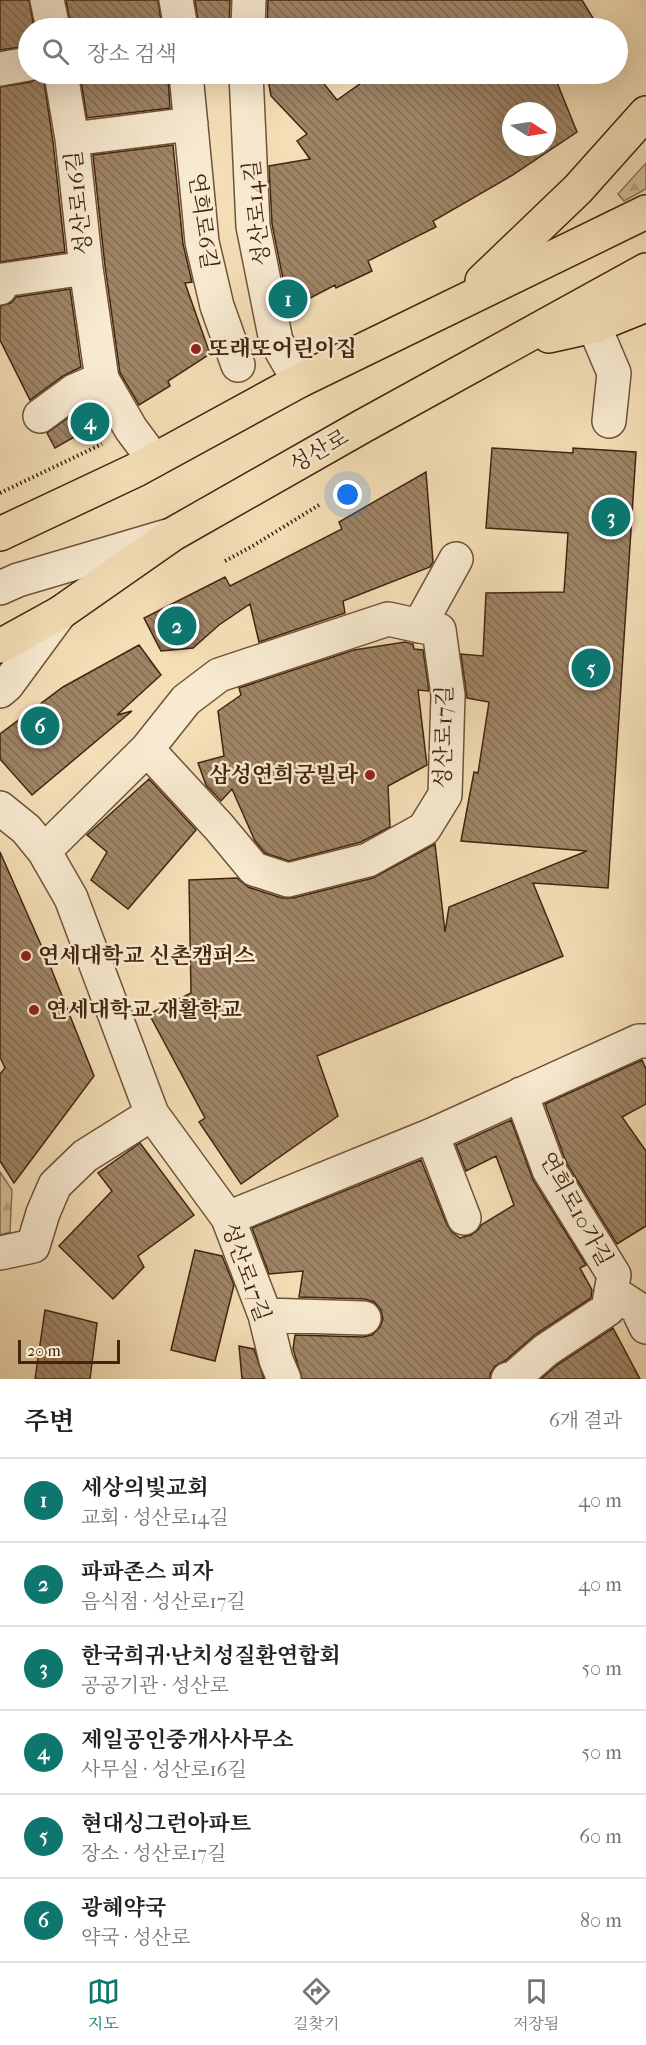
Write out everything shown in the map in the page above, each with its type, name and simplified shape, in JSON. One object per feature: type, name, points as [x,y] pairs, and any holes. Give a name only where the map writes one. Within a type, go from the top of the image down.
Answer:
[{"type":"main road","points":[[460,301],[578,189],[646,113]]},
{"type":"main road","points":[[0,534],[154,460],[299,381],[646,212]]},
{"type":"main road","name":"성산로","points":[[0,646],[60,613],[173,534],[646,270]]},
{"type":"main road","points":[[509,345],[594,326],[646,305]]},
{"type":"street","points":[[47,0],[51,18]]},
{"type":"street","points":[[176,0],[179,18]]},
{"type":"street","points":[[248,18],[249,0]]},
{"type":"street","points":[[0,69],[18,66]]},
{"type":"street","name":"성산로16길","points":[[63,84],[72,139],[86,268],[102,379],[131,429],[154,460]]},
{"type":"street","name":"연희로6길","points":[[187,84],[202,242],[217,306],[238,365]]},
{"type":"street","name":"성산로14길","points":[[246,84],[253,226],[276,341],[299,381]]},
{"type":"street","name":"성산로16길","points":[[72,139],[191,124]]},
{"type":"street","name":"성산로16길","points":[[0,288],[3,280],[86,268]]},
{"type":"street","points":[[594,326],[614,373],[609,421]]},
{"type":"street","points":[[40,416],[74,391],[102,379]]},
{"type":"street","points":[[0,588],[18,580],[173,534]]},
{"type":"street","points":[[419,626],[456,559]]},
{"type":"street","points":[[0,690],[7,685],[60,613]]},
{"type":"street","name":"성산로17길","points":[[44,851],[147,749],[186,700],[219,675],[388,619],[439,630],[448,695],[445,795],[424,829],[368,860],[288,880],[254,869],[219,827],[147,749]]},
{"type":"street","name":"성산로17길","points":[[0,808],[26,829],[44,851],[71,898],[152,1114],[228,1218],[265,1315],[276,1360],[284,1379]]},
{"type":"street","points":[[228,1218],[432,1135],[639,1041],[646,1041]]},
{"type":"street","name":"연희로10가길","points":[[508,1379],[515,1377],[546,1350],[608,1309],[614,1275],[549,1170],[521,1094]]},
{"type":"street","points":[[0,1253],[33,1246],[55,1185],[85,1156],[152,1114]]},
{"type":"street","points":[[432,1135],[464,1218]]},
{"type":"street","name":"연희로10가길","points":[[611,1291],[646,1294]]},
{"type":"street","name":"연희로10가길","points":[[611,1291],[637,1308],[646,1327]]},
{"type":"street","points":[[265,1315],[364,1318]]},
{"type":"path","points":[[0,493],[110,441]]},
{"type":"path","points":[[225,561],[319,505]]},
{"type":"green space","points":[[646,163],[646,189],[624,201],[618,194]]},
{"type":"green space","points":[[0,1172],[12,1190],[10,1232],[0,1235]]},
{"type":"building","points":[[0,0],[29,0],[32,18],[18,18],[18,47],[0,50]]},
{"type":"building","points":[[66,0],[158,0],[161,18],[69,18]]},
{"type":"building","points":[[195,0],[230,0],[229,18],[198,18]]},
{"type":"building","points":[[268,0],[582,0],[593,18],[267,18]]},
{"type":"building","points":[[44,84],[65,252],[0,262],[0,87]]},
{"type":"building","points":[[82,84],[169,84],[170,108],[87,118]]},
{"type":"building","points":[[269,84],[324,84],[337,100],[360,84],[558,84],[577,132],[556,146],[556,102],[502,102],[502,156],[541,156],[433,221],[436,227],[368,261],[372,271],[336,288],[335,285],[289,309],[272,224],[269,166],[310,159],[297,141],[307,134],[271,96]]},
{"type":"building","points":[[173,145],[183,244],[192,282],[185,283],[210,354],[168,381],[170,386],[139,405],[120,373],[93,155]]},
{"type":"building","points":[[70,289],[81,367],[63,376],[30,400],[0,340],[0,306],[11,303],[16,297]]},
{"type":"building","points":[[94,403],[104,420],[55,448],[47,433],[83,407]]},
{"type":"building","points":[[492,448],[573,453],[573,448],[636,452],[608,888],[533,883],[563,956],[317,1056],[338,1116],[241,1184],[199,1122],[205,1118],[149,1014],[191,993],[189,880],[237,878],[248,887],[282,898],[293,898],[373,878],[435,844],[445,932],[449,907],[587,851],[461,841],[474,772],[478,773],[489,702],[467,698],[461,654],[483,656],[486,593],[564,592],[568,533],[486,528]]},
{"type":"building","points":[[426,472],[433,562],[430,567],[343,601],[345,613],[259,642],[250,604],[219,625],[193,648],[161,651],[144,618],[225,577],[230,586],[342,529],[339,522]]},
{"type":"building","points":[[405,642],[413,644],[414,649],[423,650],[429,691],[418,690],[427,765],[388,786],[390,827],[361,842],[289,861],[265,853],[255,841],[232,789],[221,801],[206,785],[198,763],[224,756],[218,711],[241,695],[239,688],[354,650]]},
{"type":"building","points":[[139,645],[161,675],[117,715],[132,711],[32,795],[0,759],[0,734],[63,687]]},
{"type":"building","points":[[149,779],[196,830],[128,909],[91,880],[107,852],[87,835]]},
{"type":"building","name":"연세대학교 신촌캠퍼스","points":[[0,852],[49,963],[94,1076],[14,1183],[0,1161],[0,1074],[5,1068],[0,1057]]},
{"type":"building","points":[[642,1060],[646,1069],[646,1104],[622,1117],[646,1151],[646,1226],[617,1244],[566,1162],[545,1104]]},
{"type":"building","points":[[511,1120],[533,1180],[586,1265],[580,1268],[592,1290],[591,1298],[536,1334],[506,1360],[495,1366],[490,1379],[302,1379],[293,1349],[295,1335],[363,1337],[372,1335],[380,1327],[383,1319],[381,1310],[374,1302],[365,1299],[299,1297],[303,1271],[269,1274],[252,1228],[421,1160],[447,1225],[460,1238],[471,1235],[481,1225],[514,1205],[496,1156],[466,1171],[456,1145]]},
{"type":"building","points":[[140,1143],[194,1215],[138,1256],[144,1267],[113,1299],[59,1246],[112,1191],[98,1173]]},
{"type":"building","points":[[195,1250],[222,1256],[234,1285],[215,1361],[171,1350]]},
{"type":"building","points":[[45,1310],[97,1323],[90,1379],[35,1379]]},
{"type":"building","points":[[613,1328],[640,1379],[541,1379],[557,1365]]},
{"type":"building","points":[[239,1346],[254,1349],[264,1379],[242,1379]]},
{"type":"place","name":"세상의빛교회","points":[[288,299]]},
{"type":"place","name":"또래또어린이집","points":[[196,349]]},
{"type":"place","name":"제일공인중개사사무소","points":[[90,422]]},
{"type":"place","name":"한국희귀·난치성질환연합회","points":[[611,517]]},
{"type":"place","name":"파파존스 피자","points":[[177,626]]},
{"type":"place","name":"현대싱그런아파트","points":[[591,668]]},
{"type":"place","name":"광혜약국","points":[[40,726]]},
{"type":"place","name":"삼성연희궁빌라","points":[[370,775]]},
{"type":"place","name":"연세대학교 신촌캠퍼스","points":[[26,956]]},
{"type":"place","name":"연세대학교 재활학교","points":[[34,1010]]}]
